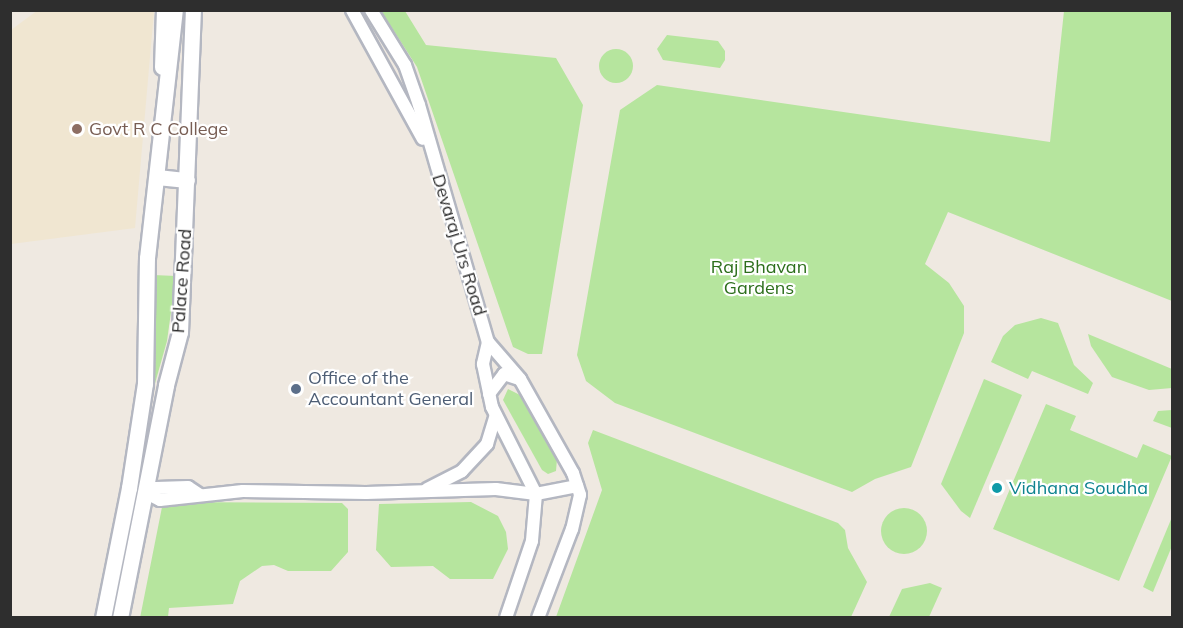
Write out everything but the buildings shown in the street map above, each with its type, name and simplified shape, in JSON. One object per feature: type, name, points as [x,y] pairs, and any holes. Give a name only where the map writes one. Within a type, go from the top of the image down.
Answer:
[{"type":"main road","name":"Palace Road","points":[[164,10],[161,64],[168,81]]},
{"type":"main road","name":"Palace Road","points":[[102,618],[126,501],[145,384],[146,272],[175,10]]},
{"type":"main road","name":"Palace Road","points":[[120,618],[180,332],[193,10]]},
{"type":"main road","points":[[157,177],[187,180]]},
{"type":"street","name":"Devaraj Urs Road","points":[[352,10],[429,147]]},
{"type":"street","name":"Devaraj Urs Road","points":[[371,10],[405,65],[488,342],[520,379],[577,486]]},
{"type":"street","name":"Devaraj Urs Road","points":[[488,342],[483,364],[489,394],[496,415],[536,494]]},
{"type":"street","points":[[489,394],[504,374],[520,379]]},
{"type":"street","points":[[423,490],[462,471],[487,444],[496,415]]},
{"type":"street","points":[[126,501],[147,496],[156,488],[188,487],[200,495],[243,491],[496,489],[536,494],[577,486],[580,495],[572,528],[538,618]]},
{"type":"street","points":[[506,618],[532,541],[536,494]]},
{"type":"shaded area","name":"Govt R C College","points":[[38,10],[154,11],[135,228],[11,244],[11,30]]},
{"type":"green space","points":[[381,11],[405,11],[426,45],[556,58],[583,105],[542,354],[528,354],[513,347],[417,67]]},
{"type":"green space","name":"Raj Bhavan Gardens","points":[[1064,11],[1172,11],[1172,301],[948,212],[925,264],[949,283],[964,306],[964,333],[911,467],[875,479],[852,492],[615,403],[586,381],[577,355],[620,110],[657,85],[1050,142]]},
{"type":"green space","points":[[667,35],[718,41],[725,51],[725,60],[720,68],[663,60],[657,49]]},
{"type":"green space","points":[[616,49],[628,54],[633,66],[628,78],[616,83],[604,78],[599,66],[604,54]]},
{"type":"green space","points":[[153,275],[176,276],[167,341],[154,387]]},
{"type":"green space","points":[[1041,318],[1058,323],[1074,365],[1093,383],[1088,394],[1032,371],[1028,379],[991,362],[1003,336],[1015,325]]},
{"type":"green space","points":[[1088,334],[1172,369],[1172,388],[1149,390],[1112,377],[1091,346]]},
{"type":"green space","points":[[984,379],[1022,395],[970,518],[961,511],[941,484]]},
{"type":"green space","points":[[508,389],[520,395],[557,459],[556,471],[548,474],[542,470],[503,400]]},
{"type":"green space","points":[[1046,404],[1076,416],[1070,430],[1137,458],[1143,444],[1172,456],[1119,581],[993,529]]},
{"type":"green space","points":[[1172,410],[1172,428],[1153,421],[1158,411]]},
{"type":"green space","points":[[593,430],[838,523],[845,530],[848,548],[867,582],[851,617],[556,617],[602,490],[588,443]]},
{"type":"green space","points":[[163,502],[342,503],[348,509],[348,552],[331,571],[288,571],[274,565],[262,566],[240,581],[233,604],[169,608],[168,617],[140,618]]},
{"type":"green space","points":[[471,502],[498,516],[506,532],[508,549],[493,579],[450,579],[433,566],[391,567],[376,550],[379,504]]},
{"type":"green space","points":[[904,508],[920,515],[927,531],[920,547],[904,554],[888,547],[881,531],[888,515]]},
{"type":"green space","points":[[1172,517],[1172,546],[1153,592],[1143,587]]},
{"type":"green space","points":[[930,583],[942,588],[929,617],[889,617],[902,589]]},
{"type":"place","name":"Govt R C College","points":[[77,129]]},
{"type":"place","name":"Office of the Accountant General","points":[[296,389]]},
{"type":"place","name":"Vidhana Soudha","points":[[997,488]]}]
